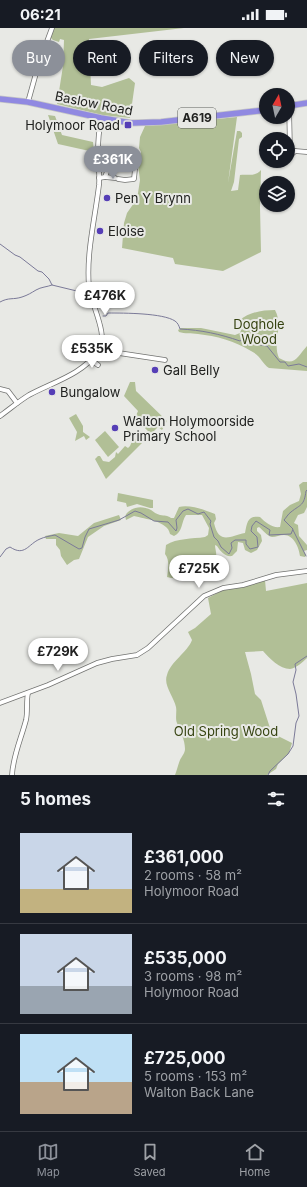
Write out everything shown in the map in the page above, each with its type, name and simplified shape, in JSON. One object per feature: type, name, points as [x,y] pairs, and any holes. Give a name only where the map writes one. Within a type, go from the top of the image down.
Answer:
[{"type":"highway","name":"Baslow Road","points":[[0,99],[28,102],[122,122],[161,122],[259,111]]},
{"type":"highway","points":[[295,105],[307,103]]},
{"type":"street","points":[[28,102],[38,66],[52,28]]},
{"type":"street","points":[[0,416],[30,395],[67,377],[91,360],[99,350],[101,337],[100,325],[90,297],[89,281],[92,232],[99,178],[98,133],[101,118]]},
{"type":"street","points":[[295,151],[307,152]]},
{"type":"street","points":[[105,177],[108,169],[115,163]]},
{"type":"street","points":[[99,178],[105,177],[125,180],[134,179],[135,169]]},
{"type":"street","points":[[99,350],[165,360]]},
{"type":"street","points":[[91,360],[98,365]]},
{"type":"street","points":[[0,389],[8,392],[17,403]]},
{"type":"street","points":[[0,703],[53,684],[97,663],[112,658],[137,655],[148,648],[204,596],[223,588],[243,585],[276,575],[307,571]]},
{"type":"street","points":[[12,775],[15,755],[28,710],[26,701],[28,693]]},
{"type":"street","points":[[17,697],[26,701]]},
{"type":"green space","points":[[53,28],[184,28],[89,40],[73,40],[73,76],[91,76],[91,85],[102,87],[129,78],[135,83],[130,118],[102,115],[57,104],[61,76],[65,76],[65,40],[53,40],[50,37]]},
{"type":"green space","points":[[48,115],[55,116],[62,135],[93,142],[94,152],[58,144]]},
{"type":"green space","points":[[237,117],[228,183],[237,131],[240,131],[242,133],[242,137],[239,139],[234,182],[231,191],[238,190],[240,175],[254,174],[261,170],[261,176],[259,176],[259,212],[261,252],[223,271],[175,264],[173,258],[122,248],[124,223],[127,213],[134,203],[138,193],[140,180],[138,165],[141,152],[139,148],[140,137],[145,126]]},
{"type":"green space","name":"Doghole Wood","points":[[265,310],[275,310],[278,322],[277,352],[279,358],[284,361],[295,360],[307,346],[307,371],[269,368],[257,355],[238,344],[205,335],[181,333],[178,330],[181,328],[201,328],[235,335],[240,333],[241,330],[239,321],[247,315]]},
{"type":"green space","points":[[130,382],[135,382],[136,391],[167,421],[162,430],[158,427],[106,479],[95,459],[100,456],[103,461],[109,462],[115,457],[116,452],[118,454],[125,446],[128,448],[133,439],[138,440],[148,431],[135,418],[138,411],[124,396]]},
{"type":"green space","points":[[76,414],[83,426],[83,432],[90,437],[86,440],[84,436],[75,441],[77,432],[69,418]]},
{"type":"green space","points":[[105,431],[119,447],[108,457],[95,440]]},
{"type":"green space","points":[[303,482],[307,482],[307,507],[304,513],[298,515],[294,523],[298,525],[299,536],[307,545],[307,550],[304,551],[306,555],[305,557],[300,556],[297,546],[291,537],[284,535],[272,537],[259,527],[257,528],[257,531],[261,535],[262,541],[257,550],[251,553],[245,550],[243,543],[238,542],[237,551],[232,556],[227,556],[223,554],[215,545],[216,558],[213,565],[204,574],[191,578],[171,578],[167,577],[168,559],[165,554],[166,545],[180,540],[205,537],[208,535],[209,528],[202,515],[186,515],[179,532],[174,536],[170,534],[161,523],[134,516],[126,520],[125,517],[128,512],[133,509],[142,507],[159,515],[174,518],[179,507],[187,506],[202,509],[215,514],[216,519],[214,523],[216,530],[222,537],[230,537],[245,533],[247,523],[253,517],[260,517],[269,525],[280,527],[283,511],[290,505],[299,501],[301,494],[299,485]]},
{"type":"green space","points":[[118,493],[153,500],[153,508],[137,504],[127,507],[126,503],[117,501]]},
{"type":"green space","points":[[119,515],[121,520],[104,526],[88,537],[79,559],[74,560],[67,565],[56,545],[56,539],[46,539],[45,536],[59,533],[78,536],[94,523]]},
{"type":"green space","name":"Old Spring Wood","points":[[265,580],[266,591],[307,583],[307,658],[297,666],[286,669],[272,660],[263,651],[245,652],[255,694],[261,700],[270,728],[274,734],[292,743],[289,753],[278,764],[276,769],[267,775],[175,775],[184,753],[185,745],[176,721],[175,703],[166,683],[169,670],[190,645],[192,640],[188,632],[211,614],[208,598],[223,590]]},
{"type":"waterway","points":[[0,244],[38,271],[42,272],[49,279],[52,285],[85,293]]},
{"type":"waterway","points":[[0,302],[22,297],[38,289],[52,285]]},
{"type":"waterway","points":[[103,316],[106,316],[108,313],[162,316],[175,321],[180,329],[195,330],[225,336],[240,341],[243,339],[249,343],[267,346],[280,362],[285,362],[288,366],[299,364],[307,367]]},
{"type":"waterway","points":[[0,557],[6,549],[10,547],[19,551],[23,550],[40,539],[55,535],[79,549],[82,548],[89,529],[119,520],[135,511],[154,521],[168,522],[176,531],[176,520],[183,511],[188,509],[198,514],[204,512],[211,521],[210,524],[214,537],[221,547],[229,554],[232,548],[231,543],[235,540],[246,540],[246,544],[250,549],[258,547],[257,537],[251,531],[252,526],[256,521],[270,530],[269,535],[291,534],[293,529],[284,520],[290,513],[302,504],[307,490]]},
{"type":"waterway","points":[[293,530],[306,556]]},
{"type":"waterway","points":[[268,775],[270,771],[288,754],[293,746],[296,723],[299,716],[293,682],[296,670],[295,664],[307,656]]},
{"type":"place","name":"Holymoor Road","points":[[128,125]]},
{"type":"place","name":"Pen Y Brynn","points":[[107,198]]},
{"type":"place","name":"Eloise","points":[[100,231]]},
{"type":"place","name":"Gall Belly","points":[[155,370]]},
{"type":"place","name":"Bungalow","points":[[52,392]]},
{"type":"place","name":"Walton Holymoorside Primary School","points":[[115,428]]}]
